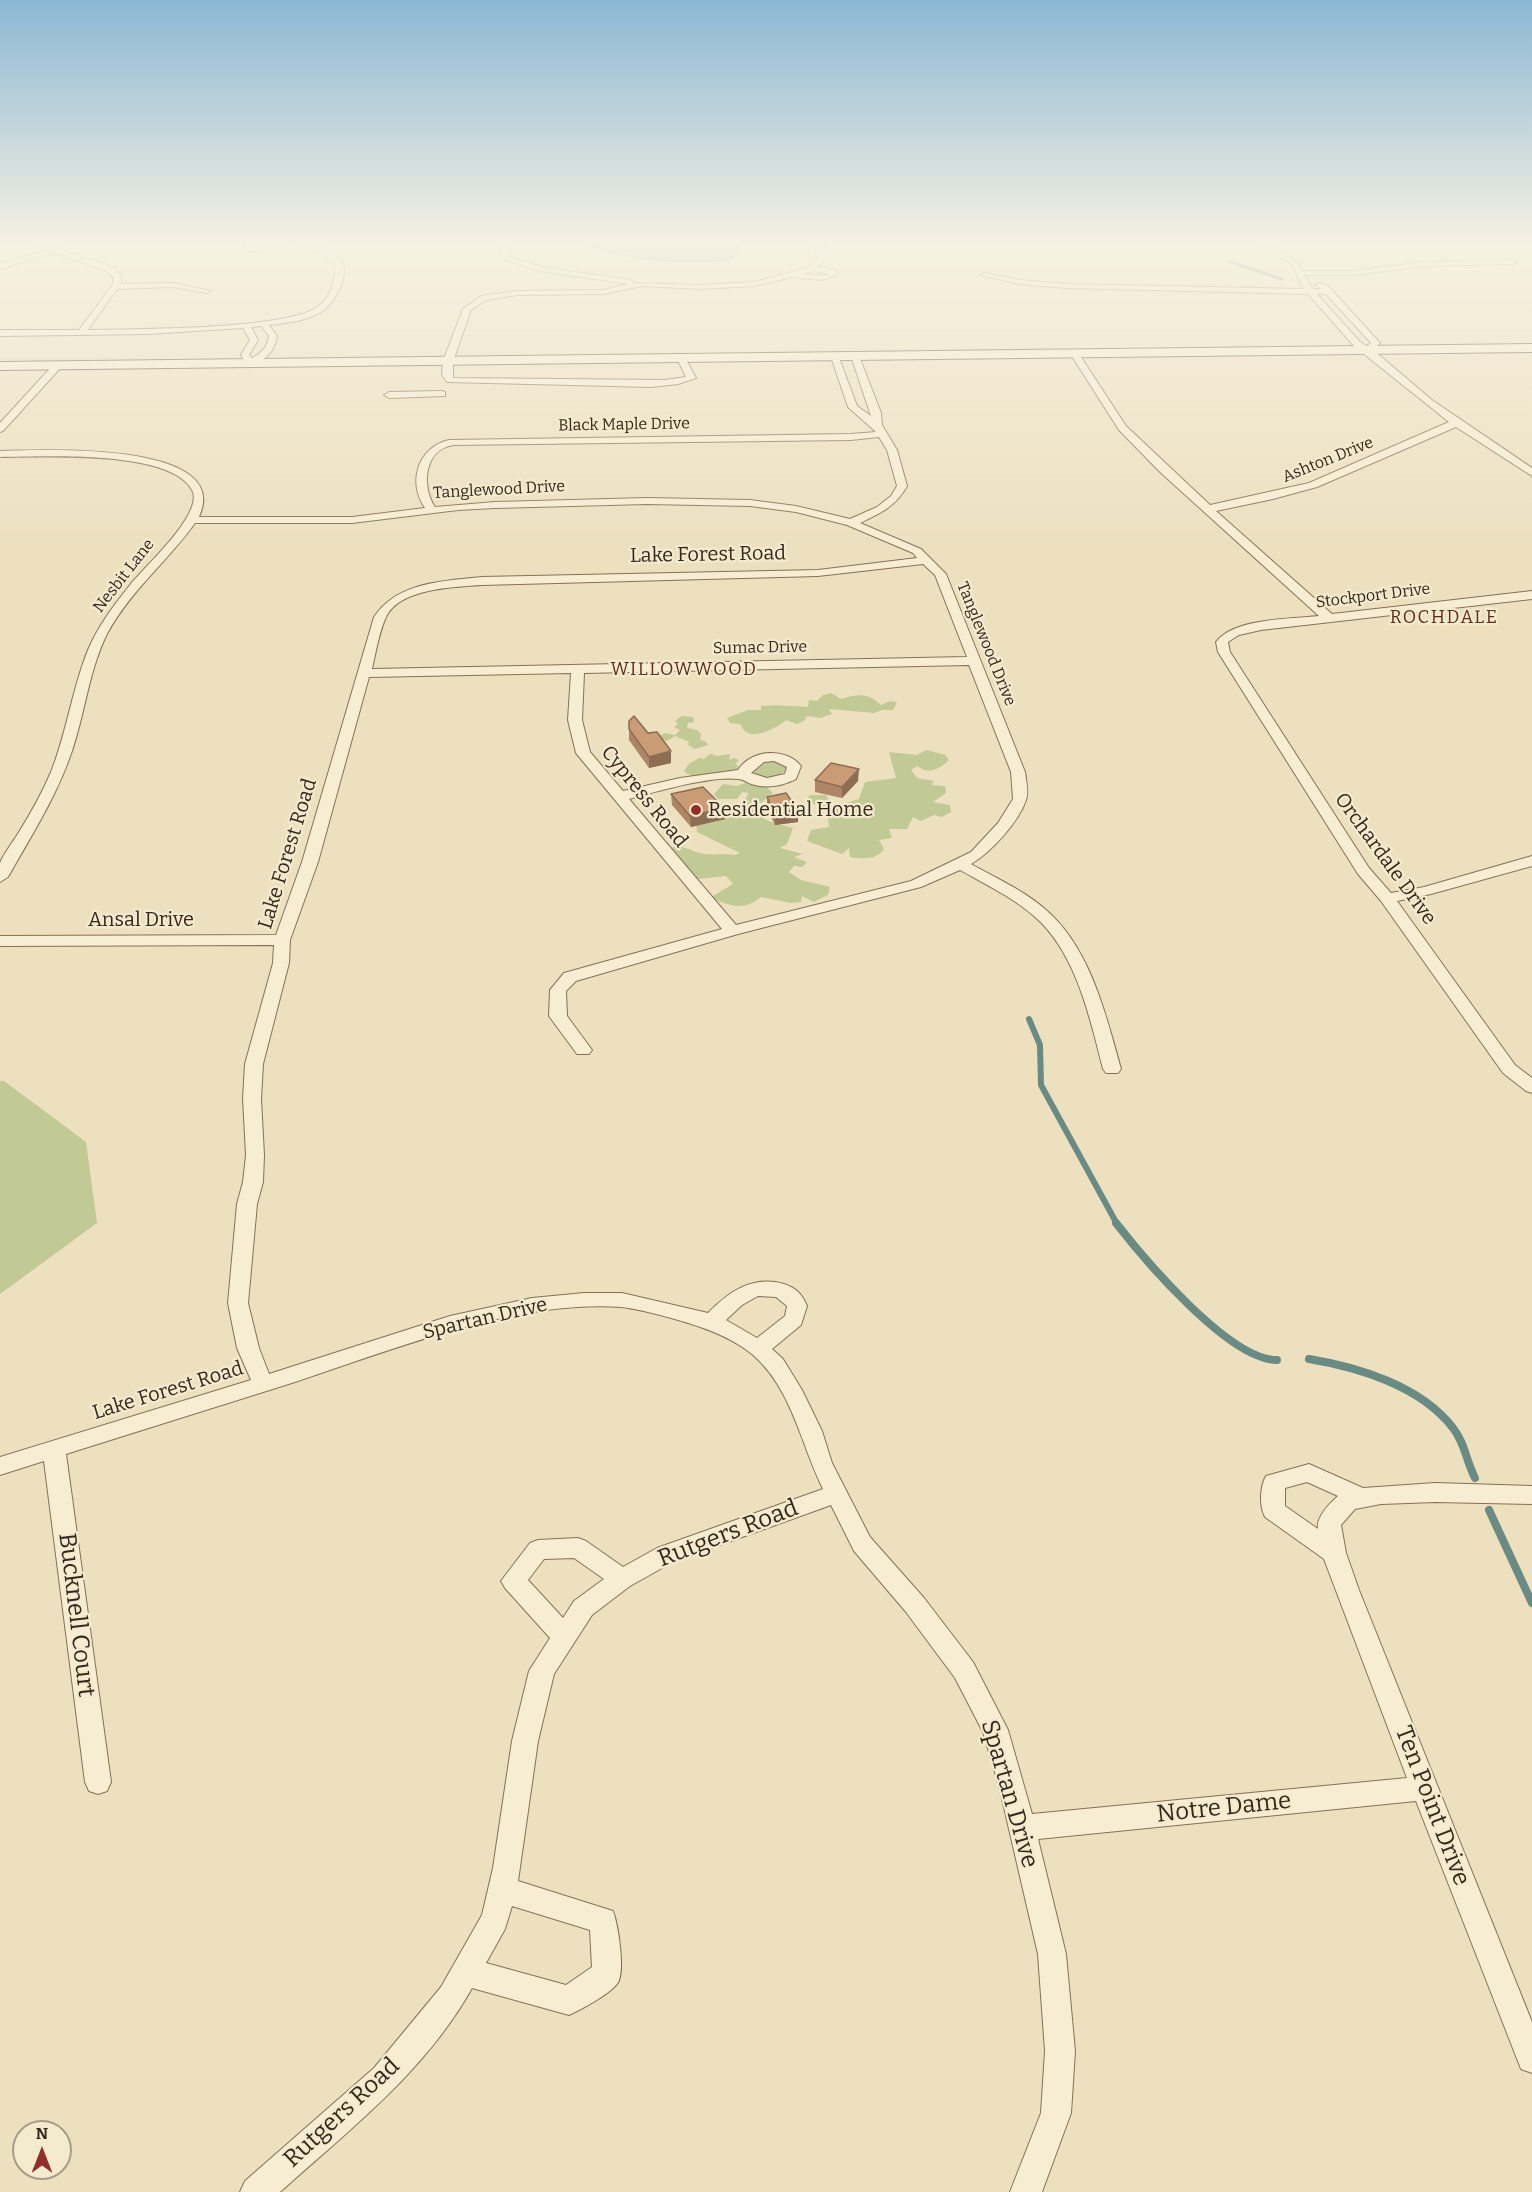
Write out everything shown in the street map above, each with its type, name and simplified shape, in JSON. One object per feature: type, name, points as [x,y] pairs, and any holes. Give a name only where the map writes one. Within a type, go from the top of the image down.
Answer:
[{"type":"main road","points":[[0,366],[1532,348]]},
{"type":"street","points":[[251,345],[245,355],[250,363],[266,355],[271,345]]},
{"type":"street","points":[[450,380],[447,375],[448,361],[454,345]]},
{"type":"street","points":[[1359,345],[1368,350],[1398,379],[1456,423],[1532,473]]},
{"type":"street","points":[[1368,350],[1374,345]]},
{"type":"street","points":[[1074,354],[1122,428],[1207,509],[1329,618]]},
{"type":"street","points":[[851,523],[881,509],[896,498],[903,486],[898,467],[880,430],[855,356]]},
{"type":"street","points":[[835,357],[854,407],[880,430]]},
{"type":"street","points":[[450,380],[588,381],[654,385],[675,383],[691,378],[681,358]]},
{"type":"street","points":[[0,429],[58,365]]},
{"type":"street","points":[[389,395],[440,399],[450,380]]},
{"type":"street","name":"Ashton Drive","points":[[1207,509],[1273,496],[1313,485],[1456,423]]},
{"type":"street","name":"Black Maple Drive","points":[[432,510],[426,504],[423,492],[425,464],[434,448],[443,444],[474,441],[851,437],[880,430]]},
{"type":"street","points":[[0,454],[115,456],[161,464],[178,470],[197,487],[198,507],[193,520]]},
{"type":"street","name":"Tanglewood Drive","points":[[193,520],[352,520],[495,505],[700,501],[796,509],[851,523],[917,551],[940,574],[1018,772],[1020,798],[1004,825],[976,855],[916,884],[732,931],[570,977],[558,990],[558,1016],[584,1050]]},
{"type":"street","name":"Nesbit Lane","points":[[0,877],[53,785],[66,751],[77,701],[99,635],[128,592],[193,520]]},
{"type":"street","name":"Lake Forest Road","points":[[0,1466],[263,1384],[248,1348],[238,1303],[247,1204],[253,1182],[255,1155],[252,1099],[254,1064],[281,963],[282,940],[310,862],[384,608],[405,594],[446,585],[503,579],[818,573],[926,560]]},
{"type":"street","name":"Stockport Drive","points":[[1222,642],[1235,632],[1329,618],[1532,595]]},
{"type":"street","name":"Orchardale Drive","points":[[1222,642],[1224,652],[1363,871],[1387,898],[1509,1069],[1532,1087]]},
{"type":"street","name":"Sumac Drive","points":[[364,673],[975,661]]},
{"type":"street","name":"Cypress Road","points":[[578,668],[575,720],[583,753],[732,931]]},
{"type":"street","points":[[618,796],[666,784],[726,774],[743,774]]},
{"type":"street","points":[[1387,898],[1426,891],[1532,861]]},
{"type":"street","points":[[959,864],[1026,901],[1052,925],[1071,954],[1084,985],[1104,1039],[1112,1069]]},
{"type":"street","name":"Ansal Drive","points":[[0,941],[282,940]]},
{"type":"street","points":[[712,1322],[738,1298],[753,1290],[780,1290],[792,1298],[796,1305],[794,1320],[758,1348]]},
{"type":"street","name":"Spartan Drive","points":[[263,1384],[450,1324],[532,1305],[622,1300],[712,1322],[758,1348],[775,1365],[791,1390],[811,1431],[821,1463],[862,1544],[915,1605],[964,1670],[995,1730],[1012,1786],[1052,1954],[1060,2051],[1056,2114],[1026,2192]]},
{"type":"street","name":"Bucknell Court","points":[[54,1448],[98,1782]]},
{"type":"street","points":[[1334,1553],[1273,1510],[1274,1482],[1309,1473],[1359,1496],[1425,1493],[1532,1495]]},
{"type":"street","name":"Rutgers Road","points":[[256,2192],[385,2079],[451,1997],[465,1972],[495,1918],[502,1889],[525,1741],[542,1671],[583,1608],[622,1579],[665,1555],[836,1494]]},
{"type":"street","name":"Ten Point Drive","points":[[1359,1496],[1345,1502],[1329,1523],[1334,1553],[1492,1961],[1532,2058]]},
{"type":"street","points":[[565,1637],[513,1581],[538,1550],[578,1548],[622,1579]]},
{"type":"street","name":"Notre Dame","points":[[1022,1828],[1426,1788]]},
{"type":"street","points":[[465,1972],[569,2000],[607,1974],[603,1921],[502,1889]]},
{"type":"green space","points":[[831,693],[841,699],[858,695],[867,696],[881,705],[890,701],[897,702],[893,710],[874,713],[829,709],[832,714],[820,718],[807,716],[804,721],[797,724],[786,720],[773,729],[755,734],[746,732],[740,724],[730,723],[727,718],[748,710],[761,710],[761,706],[808,707],[809,700],[817,701],[823,695]]},
{"type":"green space","points":[[682,716],[693,717],[694,722],[688,723],[687,728],[697,730],[701,734],[700,740],[705,741],[708,745],[695,749],[687,744],[690,742],[675,736],[667,741],[656,738],[665,733],[675,735],[680,730],[674,727],[678,724],[675,721]]},
{"type":"green space","points":[[926,750],[945,755],[949,760],[934,770],[926,770],[917,766],[911,770],[917,778],[934,781],[931,785],[945,786],[946,793],[933,802],[950,805],[951,812],[942,817],[934,815],[921,821],[913,817],[907,829],[889,829],[892,838],[879,840],[884,849],[878,855],[869,858],[850,857],[849,848],[842,854],[807,841],[811,830],[829,827],[826,812],[806,801],[810,795],[826,795],[833,807],[859,799],[865,782],[896,778],[889,752],[917,755]]},
{"type":"green space","points":[[710,754],[717,756],[730,754],[729,760],[734,758],[739,760],[735,764],[738,770],[729,780],[699,778],[684,771],[689,764],[699,758],[704,759]]},
{"type":"green space","points":[[770,759],[789,766],[777,776],[750,776],[757,764]]},
{"type":"green space","points":[[748,782],[769,788],[773,793],[761,803],[752,803],[759,814],[768,821],[793,828],[787,844],[780,848],[803,854],[794,857],[807,862],[802,867],[794,866],[789,872],[801,880],[830,887],[828,895],[814,902],[802,896],[801,902],[791,903],[761,897],[742,906],[724,903],[710,898],[733,884],[726,876],[698,879],[670,848],[682,847],[708,854],[735,855],[740,853],[697,832],[696,823],[710,806],[750,802],[745,799],[749,793],[742,792],[737,799],[718,799],[714,794],[723,784],[737,786]]},
{"type":"green space","points":[[0,1081],[4,1081],[86,1142],[97,1223],[0,1294]]},
{"type":"building","points":[[634,716],[648,733],[657,732],[671,751],[649,757],[629,729],[629,721]]},
{"type":"building","points":[[831,763],[859,769],[842,787],[815,780]]},
{"type":"building","points":[[703,787],[724,808],[690,816],[671,794]]},
{"type":"building","points":[[786,793],[798,810],[775,814],[767,797]]},
{"type":"waterway","points":[[1029,1019],[1040,1045],[1041,1085],[1117,1224]]},
{"type":"waterway","points":[[1116,1223],[1146,1260],[1212,1326],[1257,1356],[1277,1360]]},
{"type":"waterway","points":[[1309,1359],[1368,1373],[1424,1401],[1440,1413],[1457,1434],[1475,1478]]},
{"type":"waterway","points":[[1489,1510],[1532,1603]]},
{"type":"place","name":"Residential Home","points":[[696,810]]},
{"type":"district","name":"ROCHDALE","points":[[1444,618]]},
{"type":"district","name":"WILLOWWOOD","points":[[684,670]]}]
